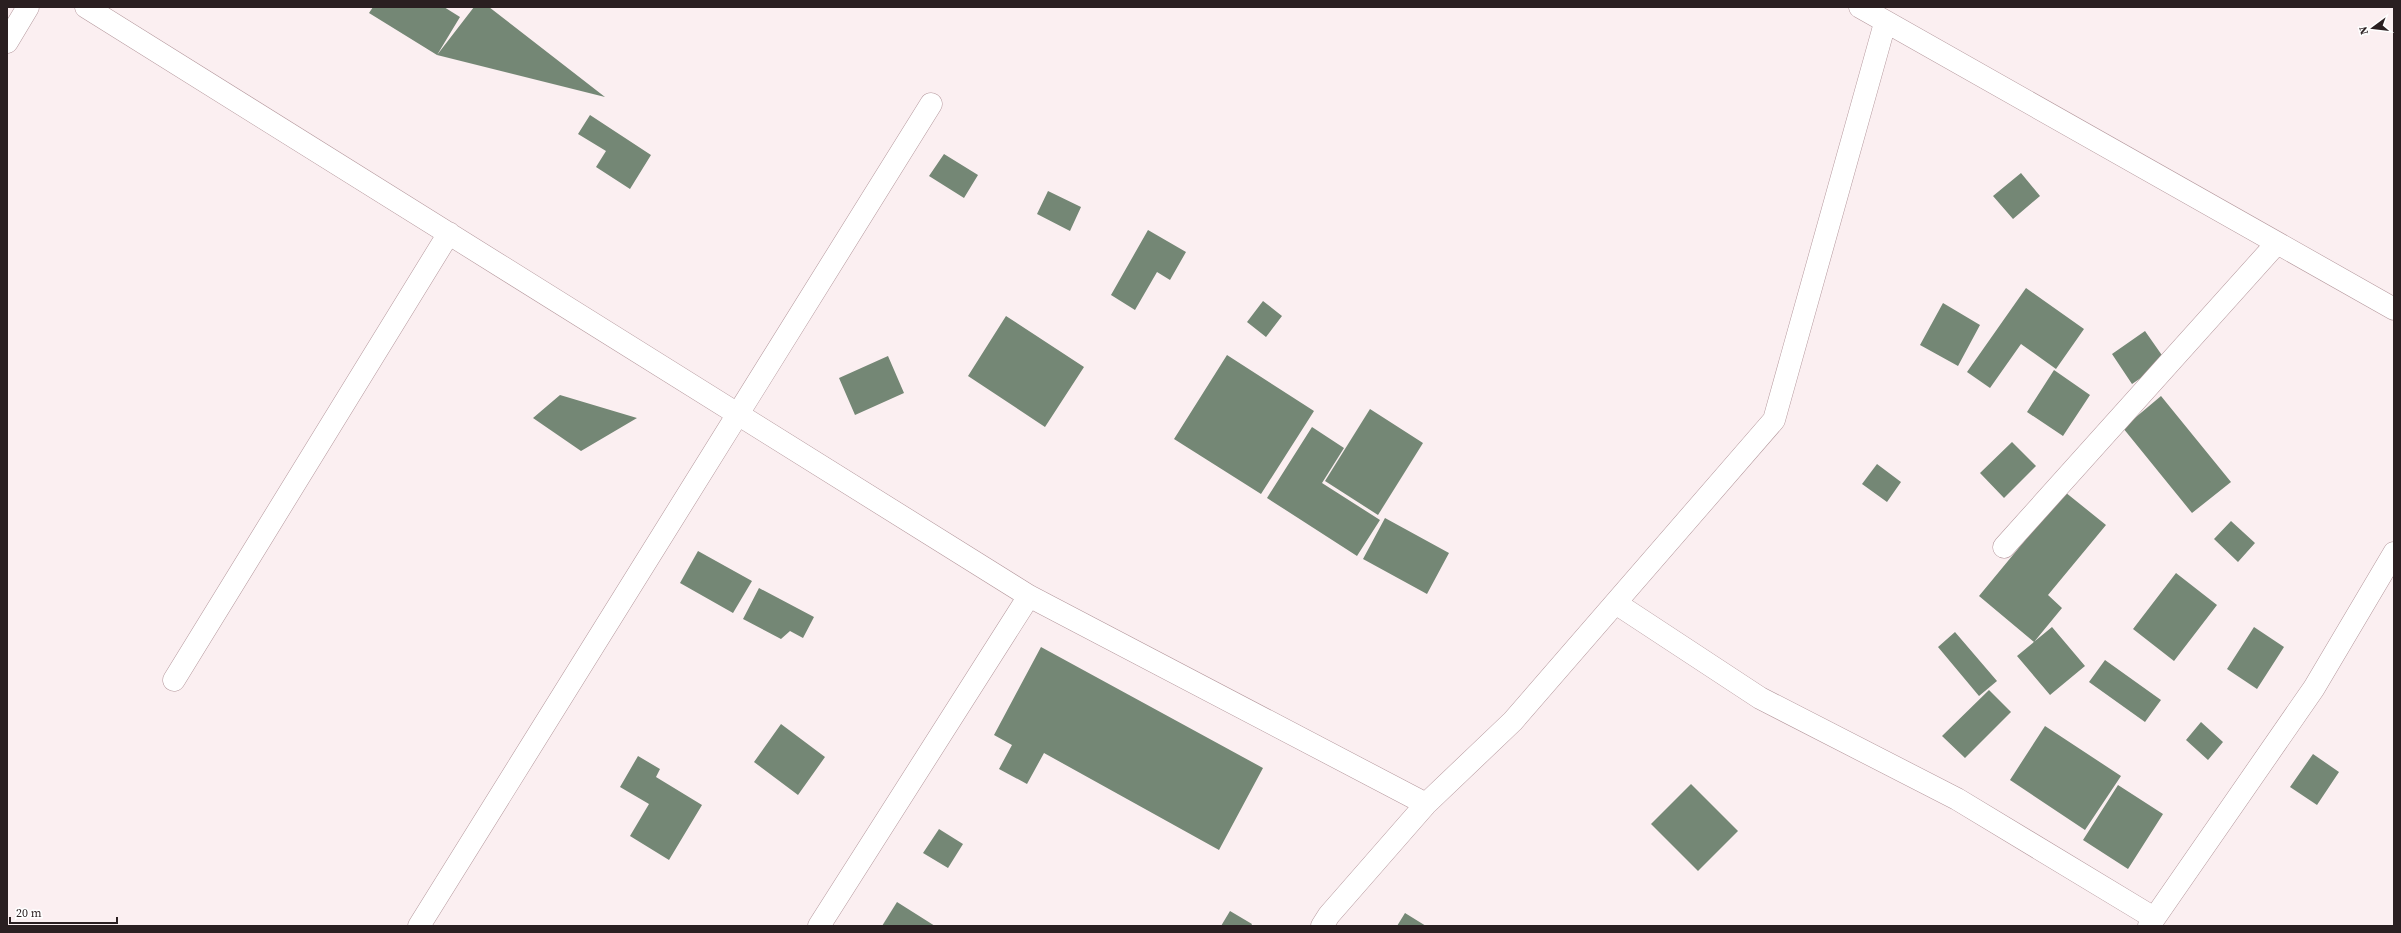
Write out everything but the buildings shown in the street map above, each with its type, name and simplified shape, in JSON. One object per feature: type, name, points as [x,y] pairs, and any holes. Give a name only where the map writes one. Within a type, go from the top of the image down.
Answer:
[{"type":"street","points":[[7,42],[28,7]]},
{"type":"street","points":[[86,7],[1030,596],[1426,804]]},
{"type":"street","points":[[1860,7],[2394,309]]},
{"type":"street","points":[[1322,926],[1329,915],[1426,804],[1513,721],[1617,604],[1774,420],[1886,23]]},
{"type":"street","points":[[419,926],[931,104]]},
{"type":"street","points":[[174,680],[448,233]]},
{"type":"street","points":[[2004,547],[2277,243]]},
{"type":"street","points":[[1617,604],[1760,698],[1957,799],[2151,922],[2314,688],[2394,553]]},
{"type":"street","points":[[819,926],[1030,596]]}]
